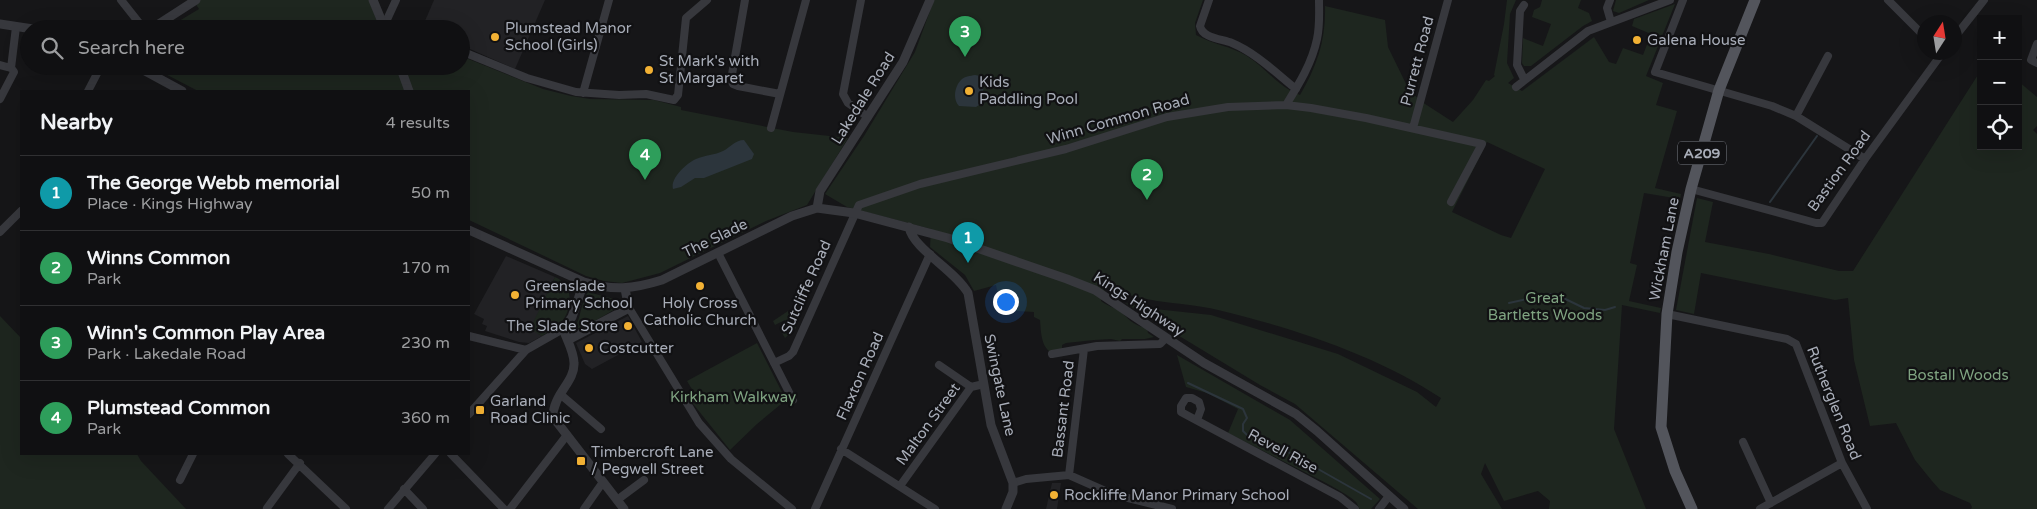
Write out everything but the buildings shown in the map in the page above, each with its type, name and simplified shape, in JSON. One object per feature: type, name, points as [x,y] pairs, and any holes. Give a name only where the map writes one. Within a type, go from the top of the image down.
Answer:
[{"type":"main road","name":"Wickham Lane","points":[[1692,509],[1675,471],[1661,427],[1667,314],[1679,243],[1691,189],[1719,90],[1755,0]]},
{"type":"street","points":[[121,0],[137,20]]},
{"type":"street","points":[[373,0],[382,20]]},
{"type":"street","points":[[388,20],[396,0]]},
{"type":"street","points":[[583,93],[609,0]]},
{"type":"street","points":[[470,55],[544,84],[583,93],[628,96],[646,94],[676,99],[686,18],[707,0]]},
{"type":"street","points":[[745,0],[731,80],[733,84],[738,86],[780,94]]},
{"type":"street","points":[[771,128],[806,0]]},
{"type":"street","points":[[861,0],[843,94],[848,103],[868,117]]},
{"type":"street","name":"Lakedale Road","points":[[817,208],[820,192],[903,62],[930,0]]},
{"type":"street","points":[[1209,0],[1200,30],[1204,34],[1244,49],[1296,89]]},
{"type":"street","points":[[1286,105],[1309,66],[1317,39],[1319,0]]},
{"type":"street","name":"Purrett Road","points":[[1413,128],[1448,0]]},
{"type":"street","points":[[1610,0],[1607,8],[1611,22]]},
{"type":"street","points":[[1516,87],[1588,31],[1670,0]]},
{"type":"street","points":[[1683,0],[1655,72],[1772,106],[1796,116],[1865,159]]},
{"type":"street","points":[[1888,0],[1917,29]]},
{"type":"street","points":[[1962,28],[1984,0]]},
{"type":"street","points":[[164,20],[191,1]]},
{"type":"street","points":[[1524,4],[1520,11],[1517,65],[1524,79]]},
{"type":"street","points":[[0,24],[20,27]]},
{"type":"street","points":[[0,99],[14,72],[11,68],[16,27]]},
{"type":"street","points":[[2037,44],[2031,60],[2037,63]]},
{"type":"street","points":[[1796,116],[1828,56]]},
{"type":"street","name":"Bastion Road","points":[[1691,189],[1816,223],[1822,223],[1865,159],[1937,60]]},
{"type":"street","points":[[0,65],[11,68]]},
{"type":"street","points":[[89,90],[96,75]]},
{"type":"street","points":[[153,75],[180,90]]},
{"type":"street","points":[[403,75],[409,90]]},
{"type":"street","name":"Winn Common Road","points":[[854,213],[859,205],[866,201],[920,184],[1057,151],[1167,117],[1228,107],[1286,105],[1341,113],[1482,144],[1451,202]]},
{"type":"street","name":"Kings Highway","points":[[817,208],[854,213],[908,227],[1081,284],[1231,379],[1296,414],[1404,509]]},
{"type":"street","name":"The Slade","points":[[470,230],[584,282],[602,288],[625,288],[643,286],[662,280],[792,216],[817,208]]},
{"type":"street","name":"Sutcliffe Road","points":[[774,363],[793,352],[854,213]]},
{"type":"street","points":[[0,232],[20,216]]},
{"type":"street","name":"Swingate Lane","points":[[908,227],[911,236],[954,274],[968,292],[991,424],[1013,483]]},
{"type":"street","points":[[718,253],[793,400]]},
{"type":"street","name":"Flaxton Road","points":[[815,509],[930,254]]},
{"type":"street","points":[[470,413],[526,350],[563,329],[572,316],[584,282]]},
{"type":"street","points":[[625,288],[629,308],[699,423],[731,459],[792,509]]},
{"type":"street","points":[[568,340],[629,308]]},
{"type":"street","name":"Rutherglen Road","points":[[1667,314],[1787,338],[1796,344],[1842,463],[1867,509]]},
{"type":"street","points":[[563,329],[573,355],[574,370],[555,402],[554,417],[624,509]]},
{"type":"street","points":[[470,336],[526,350]]},
{"type":"street","points":[[1052,354],[1084,350],[1096,346],[1160,344],[1166,338]]},
{"type":"street","name":"Bassant Road","points":[[1013,483],[1026,479],[1069,475],[1084,350]]},
{"type":"street","points":[[939,366],[971,387]]},
{"type":"street","name":"Malton Street","points":[[900,486],[971,387],[984,384]]},
{"type":"street","points":[[560,394],[601,430]]},
{"type":"street","name":"Revell Rise","points":[[1197,420],[1340,497],[1355,509]]},
{"type":"street","points":[[510,509],[567,435]]},
{"type":"street","points":[[1743,442],[1771,503]]},
{"type":"street","points":[[841,449],[935,509]]},
{"type":"street","points":[[180,480],[192,455]]},
{"type":"street","points":[[289,455],[300,463],[346,509]]},
{"type":"street","points":[[388,509],[434,455]]},
{"type":"street","points":[[451,455],[504,509]]},
{"type":"street","points":[[268,508],[300,463]]},
{"type":"street","points":[[1760,509],[1842,463]]},
{"type":"street","points":[[1069,475],[1112,494],[1172,509]]},
{"type":"street","points":[[617,500],[644,480]]},
{"type":"street","points":[[584,509],[603,482]]},
{"type":"street","points":[[1006,509],[1013,492],[1013,483]]},
{"type":"street","points":[[404,489],[423,509]]},
{"type":"street","points":[[1379,509],[1389,496]]},
{"type":"shaded area","name":"Plumstead Manor School (Girls)","points":[[434,0],[545,0],[515,69],[470,49],[470,20],[425,20]]},
{"type":"shaded area","name":"Kids Paddling Pool","points":[[975,75],[980,76],[984,82],[982,103],[976,107],[959,106],[955,96],[958,85],[964,78]]},
{"type":"shaded area","points":[[744,140],[754,154],[752,159],[704,178],[695,178],[681,187],[673,189],[674,180],[684,167],[692,161],[720,152],[736,142]]},
{"type":"shaded area","name":"Greenslade Primary School","points":[[506,256],[555,277],[531,329],[542,336],[529,343],[519,342],[485,331],[487,326],[482,324],[484,319],[474,314]]},
{"type":"shaded area","points":[[628,316],[642,342],[592,369],[585,364],[576,343]]},
{"type":"shaded area","name":"Rockliffe Manor Primary School","points":[[1052,483],[1061,483],[1057,509],[1046,509]]},
{"type":"green space","points":[[193,0],[369,0],[377,20],[181,20],[199,9]]},
{"type":"green space","name":"Great Bartletts Woods","points":[[934,0],[1203,0],[1195,23],[1196,35],[1247,56],[1285,87],[1300,95],[1316,63],[1324,30],[1325,6],[1385,20],[1388,47],[1409,90],[1422,102],[1453,122],[1473,100],[1486,80],[1489,81],[1495,76],[1507,0],[1516,0],[1510,14],[1507,63],[1514,78],[1508,83],[1522,91],[1594,37],[1609,62],[1616,64],[1623,48],[1643,55],[1651,34],[1632,26],[1634,19],[1675,4],[1646,76],[1663,83],[1656,105],[1677,111],[1655,188],[1681,194],[1680,199],[1644,193],[1630,263],[1637,265],[1629,301],[1661,308],[1660,313],[1622,305],[1614,429],[1646,509],[1549,509],[1550,501],[1538,491],[1504,501],[1485,463],[1481,474],[1502,509],[1418,509],[1295,404],[1260,385],[1125,303],[1155,309],[1211,315],[1338,354],[1417,392],[1436,407],[1441,398],[1416,383],[1362,356],[1304,334],[1246,317],[1210,308],[1157,301],[1105,289],[1101,301],[1118,310],[1134,323],[1147,328],[1148,333],[1154,337],[1122,339],[1120,341],[1111,339],[1066,343],[1062,345],[1062,349],[1053,353],[1049,351],[1042,340],[1040,320],[1034,317],[1034,312],[1001,310],[996,285],[974,291],[965,275],[930,247],[931,229],[847,207],[825,194],[864,136],[915,52]],"holes":[[[1487,142],[1545,169],[1511,238],[1452,212]]]},
{"type":"green space","points":[[1542,0],[1581,0],[1578,8],[1589,13],[1592,21],[1531,66],[1524,66],[1522,63],[1523,38],[1543,46],[1551,24],[1532,17],[1534,10],[1540,7]]},
{"type":"green space","points":[[1616,0],[1649,0],[1619,13],[1613,11]]},
{"type":"green space","points":[[470,60],[543,89],[571,96],[590,99],[654,100],[681,107],[681,110],[793,132],[848,138],[807,205],[766,221],[660,273],[622,283],[586,276],[470,220],[470,90],[196,90],[167,75],[470,75]]},
{"type":"green space","name":"Bostall Woods","points":[[1977,76],[1977,150],[2022,150],[2022,84],[2037,97],[2037,126],[2033,130],[2037,134],[2037,509],[1971,509],[1970,503],[1940,490],[1932,481],[1915,460],[1896,423],[1870,426],[1854,360],[1848,298],[1835,300],[1701,273],[1694,314],[1676,310],[1697,198],[1713,202],[1705,242],[1769,254],[1839,271],[1853,271]]},
{"type":"green space","points":[[555,277],[566,286],[569,292],[569,306],[564,319],[559,325],[542,336],[530,329]]},
{"type":"green space","points":[[588,292],[614,299],[619,305],[581,329],[578,328],[577,323]]},
{"type":"green space","points":[[788,311],[796,328],[785,338],[782,333],[790,328],[785,320],[775,325],[773,321]]},
{"type":"green space","points":[[0,316],[20,337],[20,455],[138,455],[186,509],[0,509]]},
{"type":"green space","name":"Kirkham Walkway","points":[[757,343],[786,400],[730,450],[690,400],[696,396],[687,381]]},
{"type":"green space","points":[[1177,355],[1290,420],[1380,499],[1371,509],[1360,509],[1354,500],[1337,489],[1228,433],[1238,409],[1207,393],[1186,387]]},
{"type":"waterway","points":[[1770,202],[1817,136]]},
{"type":"waterway","points":[[1509,303],[1549,294],[1557,295],[1584,308],[1605,310],[1615,307]]},
{"type":"waterway","points":[[1188,383],[1243,409],[1247,418],[1243,424],[1243,431],[1247,435],[1288,452],[1371,499]]},
{"type":"place","name":"Plumstead Manor School (Girls)","points":[[495,37]]},
{"type":"place","name":"Galena House","points":[[1637,40]]},
{"type":"place","name":"Winn's Common Play Area","points":[[965,57]]},
{"type":"place","name":"St Mark's with St Margaret","points":[[649,70]]},
{"type":"place","name":"Kids Paddling Pool","points":[[969,91]]},
{"type":"place","name":"Plumstead Common","points":[[645,180]]},
{"type":"place","name":"Winns Common","points":[[1147,200]]},
{"type":"place","name":"The George Webb memorial","points":[[968,263]]},
{"type":"place","name":"Holy Cross Catholic Church","points":[[700,286]]},
{"type":"place","name":"Greenslade Primary School","points":[[515,295]]},
{"type":"place","name":"The Slade Store","points":[[628,326]]},
{"type":"place","name":"Costcutter","points":[[589,348]]},
{"type":"place","name":"Garland Road Clinic","points":[[480,410]]},
{"type":"place","name":"Timbercroft Lane / Pegwell Street","points":[[581,461]]},
{"type":"place","name":"Rockliffe Manor Primary School","points":[[1054,495]]}]
